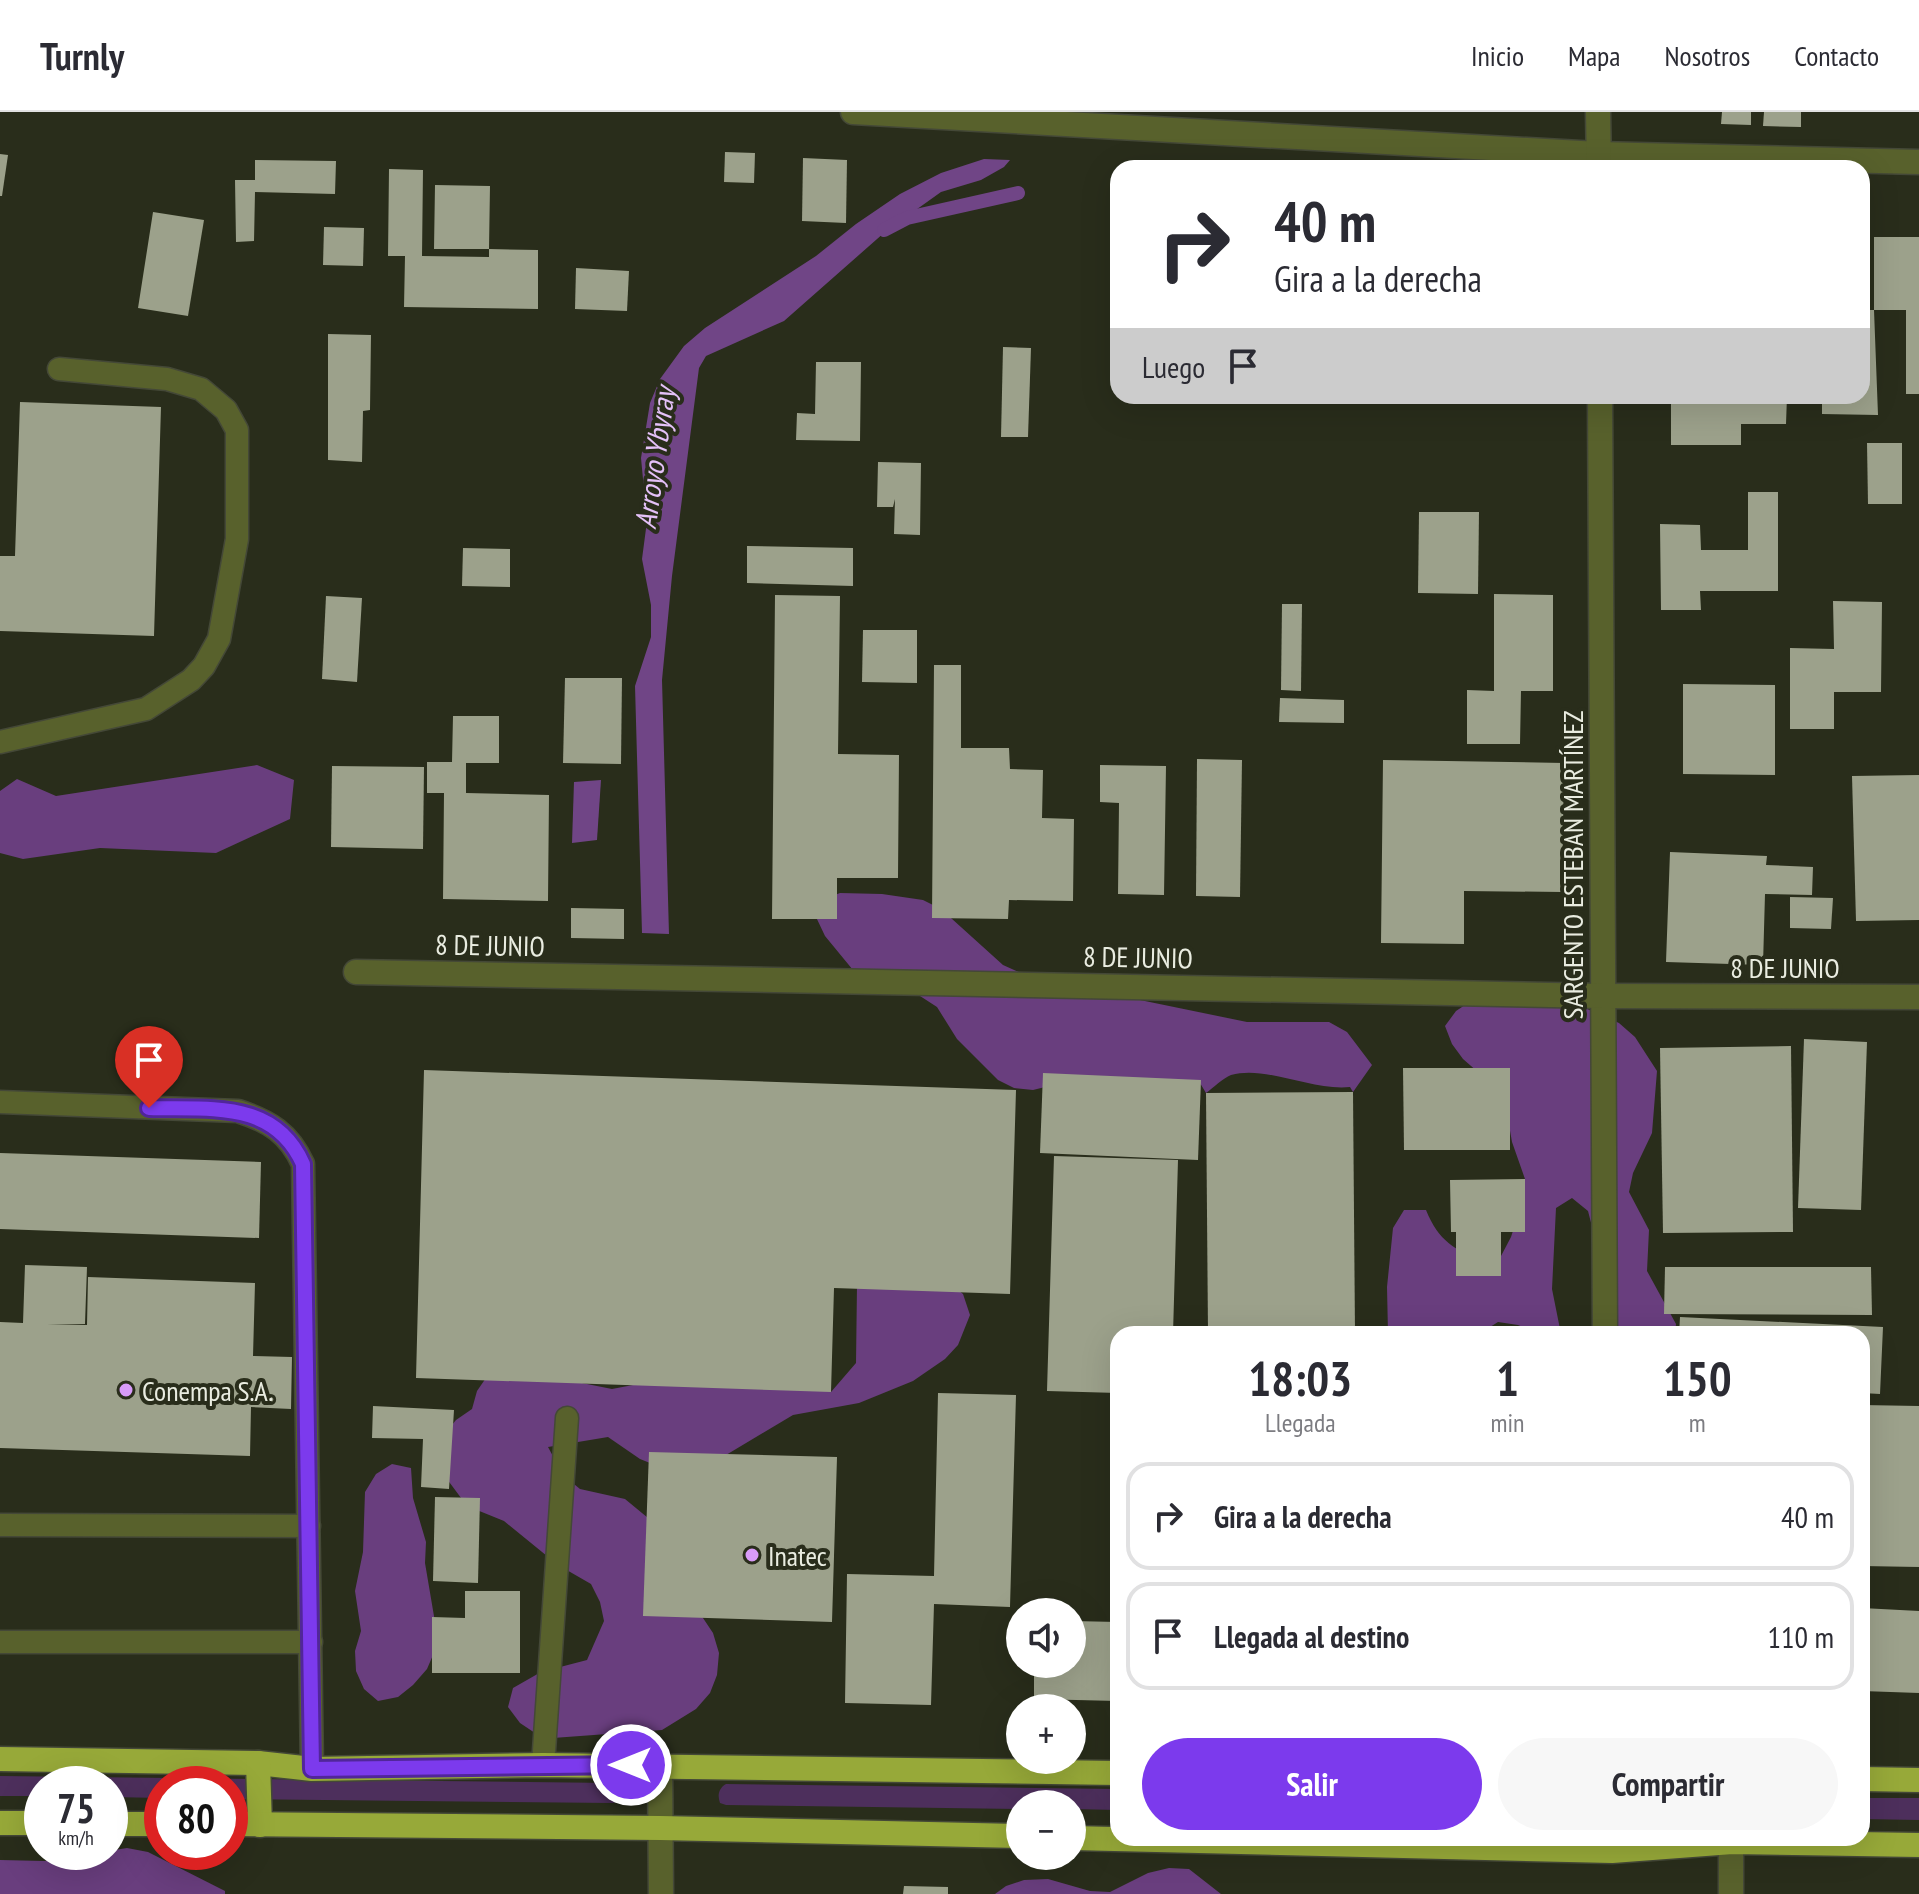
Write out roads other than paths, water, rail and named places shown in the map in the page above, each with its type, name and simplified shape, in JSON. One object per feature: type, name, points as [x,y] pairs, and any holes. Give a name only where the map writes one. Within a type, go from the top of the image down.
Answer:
[{"type":"highway","points":[[0,1759],[258,1763],[312,1769],[543,1765],[1110,1773]]},
{"type":"highway","points":[[258,1763],[260,1825]]},
{"type":"highway","points":[[1870,1779],[1919,1780]]},
{"type":"highway","points":[[0,1823],[24,1823]]},
{"type":"highway","points":[[248,1825],[660,1828],[1006,1836]]},
{"type":"highway","points":[[1086,1838],[1110,1838]]},
{"type":"highway","points":[[1870,1844],[1919,1845]]},
{"type":"street","points":[[853,112],[1583,160]]},
{"type":"street","points":[[1598,112],[1598,160]]},
{"type":"street","points":[[1870,162],[1919,162]]},
{"type":"street","name":"SARGENTO ESTEBAN MARTÍNEZ","points":[[1600,404],[1605,1326]]},
{"type":"street","name":"8 DE JUNIO","points":[[356,972],[1602,996],[1919,997]]},
{"type":"street","points":[[660,1766],[661,1894]]},
{"type":"street","points":[[1731,1894],[1732,1846]]},
{"type":"lane","points":[[0,742],[146,709],[191,680],[204,666],[219,639],[237,539],[237,430],[226,410],[201,389],[167,379],[59,369]]},
{"type":"lane","points":[[0,1102],[238,1111],[266,1120],[284,1133],[296,1149],[303,1164],[312,1769]]},
{"type":"lane","points":[[543,1765],[567,1418]]},
{"type":"lane","points":[[0,1525],[309,1526]]},
{"type":"lane","points":[[0,1642],[311,1642]]},
{"type":"water","points":[[984,159],[1010,160],[981,180],[941,192],[885,232],[784,321],[706,356],[699,368],[662,680],[669,934],[642,933],[635,686],[651,637],[651,605],[642,559],[647,521],[641,458],[650,403],[660,379],[684,346],[705,328],[816,256],[900,194],[941,173]]},
{"type":"water","points":[[601,780],[597,840],[572,843],[574,782]]},
{"type":"waterway","name":"Arroyo Ybyray","points":[[884,230],[907,218],[1018,193]]},
{"type":"place","name":"Conempa S.A.","points":[[126,1390]]},
{"type":"place","name":"Inatec","points":[[752,1555]]}]
